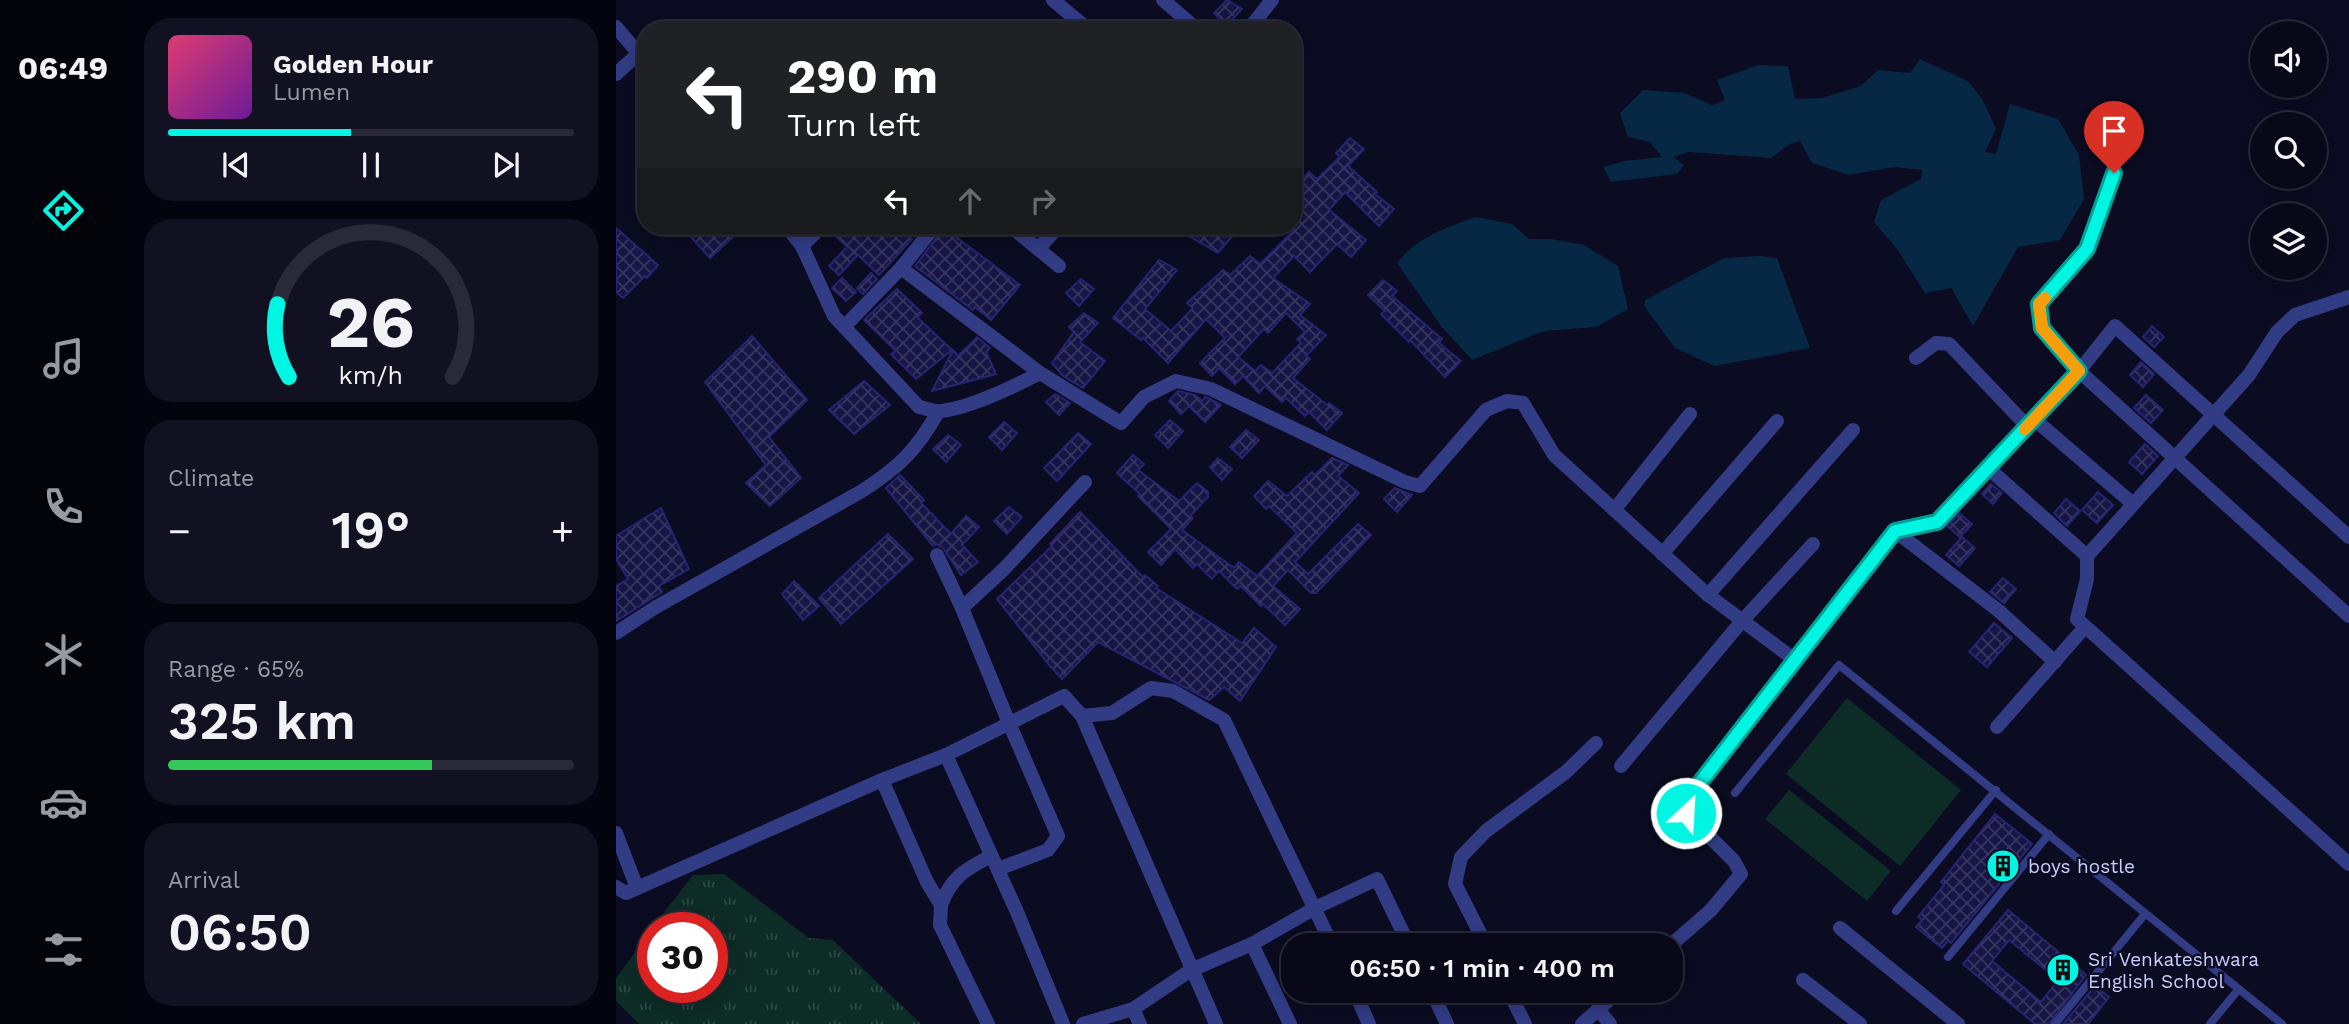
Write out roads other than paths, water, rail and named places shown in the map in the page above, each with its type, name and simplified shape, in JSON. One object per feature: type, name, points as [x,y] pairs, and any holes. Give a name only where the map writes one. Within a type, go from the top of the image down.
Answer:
[{"type":"street","points":[[1053,0],[1078,21]]},
{"type":"street","points":[[1163,0],[1188,21]]},
{"type":"street","points":[[1255,21],[1272,0]]},
{"type":"street","points":[[616,27],[637,53]]},
{"type":"street","points":[[616,54],[637,53]]},
{"type":"street","points":[[616,74],[637,53]]},
{"type":"street","points":[[2114,173],[2087,249],[2039,304],[2042,328],[2079,371],[2349,616]]},
{"type":"street","points":[[793,235],[802,246],[834,316],[919,407],[938,412],[984,397],[1040,373]]},
{"type":"street","points":[[802,246],[813,235]]},
{"type":"street","points":[[844,327],[901,268],[928,235]]},
{"type":"street","points":[[1021,235],[1059,266]]},
{"type":"street","points":[[1038,249],[1051,235]]},
{"type":"street","points":[[901,268],[1040,373],[1121,423],[1144,397],[1176,382],[1211,389],[1405,482],[1420,486],[1486,410],[1507,401],[1523,403],[1554,454],[1708,595],[1795,660]]},
{"type":"street","points":[[2349,297],[2295,315],[2277,332],[2249,375],[2087,556],[2087,579],[2077,619],[2349,864]]},
{"type":"street","points":[[1683,934],[1711,910],[1741,874],[1734,861],[1686,813],[1685,802],[1895,531],[1937,522],[2079,371],[2115,326],[2349,537]]},
{"type":"street","points":[[1916,358],[1936,343],[1949,344],[2031,422],[2132,503]]},
{"type":"street","points":[[616,633],[656,607],[862,491],[894,470],[916,448],[938,412]]},
{"type":"street","points":[[1614,510],[1690,414]]},
{"type":"street","points":[[1662,554],[1777,421]]},
{"type":"street","points":[[1708,595],[1853,430]]},
{"type":"street","points":[[1988,468],[2087,556]]},
{"type":"street","points":[[962,608],[1004,569],[1085,482]]},
{"type":"street","points":[[1895,531],[1999,611],[2055,662]]},
{"type":"street","points":[[1621,766],[1742,621],[1813,544]]},
{"type":"street","points":[[937,555],[1058,836],[1048,850],[998,869]]},
{"type":"street","points":[[1997,726],[2085,628]]},
{"type":"street","points":[[1082,716],[1112,713],[1151,688],[1173,691],[1224,720],[1326,933]]},
{"type":"street","points":[[616,887],[626,893],[882,780],[946,755],[1064,696],[1082,716],[1216,1024]]},
{"type":"street","points":[[1480,933],[1455,884],[1461,857],[1486,831],[1566,772],[1595,743]]},
{"type":"street","points":[[946,755],[998,869],[1063,1024]]},
{"type":"street","points":[[882,780],[927,882],[941,905]]},
{"type":"street","points":[[616,834],[637,888]]},
{"type":"street","points":[[988,1024],[940,925],[941,905],[948,887],[960,873],[991,856]]},
{"type":"street","points":[[1083,1024],[1133,1009],[1191,970],[1252,944],[1315,908],[1377,879],[1403,933]]},
{"type":"street","points":[[1840,928],[1958,1024]]},
{"type":"street","points":[[1252,944],[1290,1024]]},
{"type":"street","points":[[1803,980],[1860,1024]]},
{"type":"street","points":[[1360,1003],[1369,1024]]},
{"type":"street","points":[[1437,1003],[1447,1024]]},
{"type":"street","points":[[1514,1003],[1525,1024]]},
{"type":"street","points":[[1581,1024],[1605,1003]]},
{"type":"street","points":[[1133,1009],[1140,1024]]},
{"type":"street","points":[[1598,1009],[1611,1024]]},
{"type":"lane","points":[[1735,793],[1839,665],[2282,1024]]},
{"type":"lane","points":[[1896,911],[1996,790]]},
{"type":"lane","points":[[1948,957],[2049,834]]},
{"type":"lane","points":[[2055,1024],[2145,914]]},
{"type":"lane","points":[[2210,1024],[2238,990]]},
{"type":"water","points":[[1920,59],[1968,81],[1983,100],[1996,129],[1985,152],[1996,154],[2010,104],[2058,119],[2079,155],[2084,199],[2060,240],[2018,247],[1973,326],[1951,288],[1925,293],[1897,249],[1874,222],[1881,200],[1921,179],[1922,170],[1894,167],[1849,175],[1812,163],[1800,141],[1790,144],[1771,158],[1689,152],[1673,157],[1684,165],[1677,174],[1611,182],[1603,167],[1624,161],[1662,157],[1650,142],[1628,137],[1620,113],[1643,90],[1684,93],[1712,105],[1725,100],[1717,80],[1758,65],[1788,66],[1795,99],[1822,98],[1861,86],[1878,70],[1910,73]]},
{"type":"water","points":[[1475,217],[1512,224],[1529,239],[1551,239],[1584,245],[1618,266],[1628,309],[1596,327],[1543,331],[1472,360],[1441,326],[1397,263],[1423,240]]},
{"type":"water","points":[[1724,258],[1777,258],[1810,348],[1715,366],[1675,348],[1645,307],[1645,300]]},
{"type":"place","name":"boys hostle","points":[[2003,866]]},
{"type":"place","name":"Sri Venkateshwara English School","points":[[2063,970]]}]
